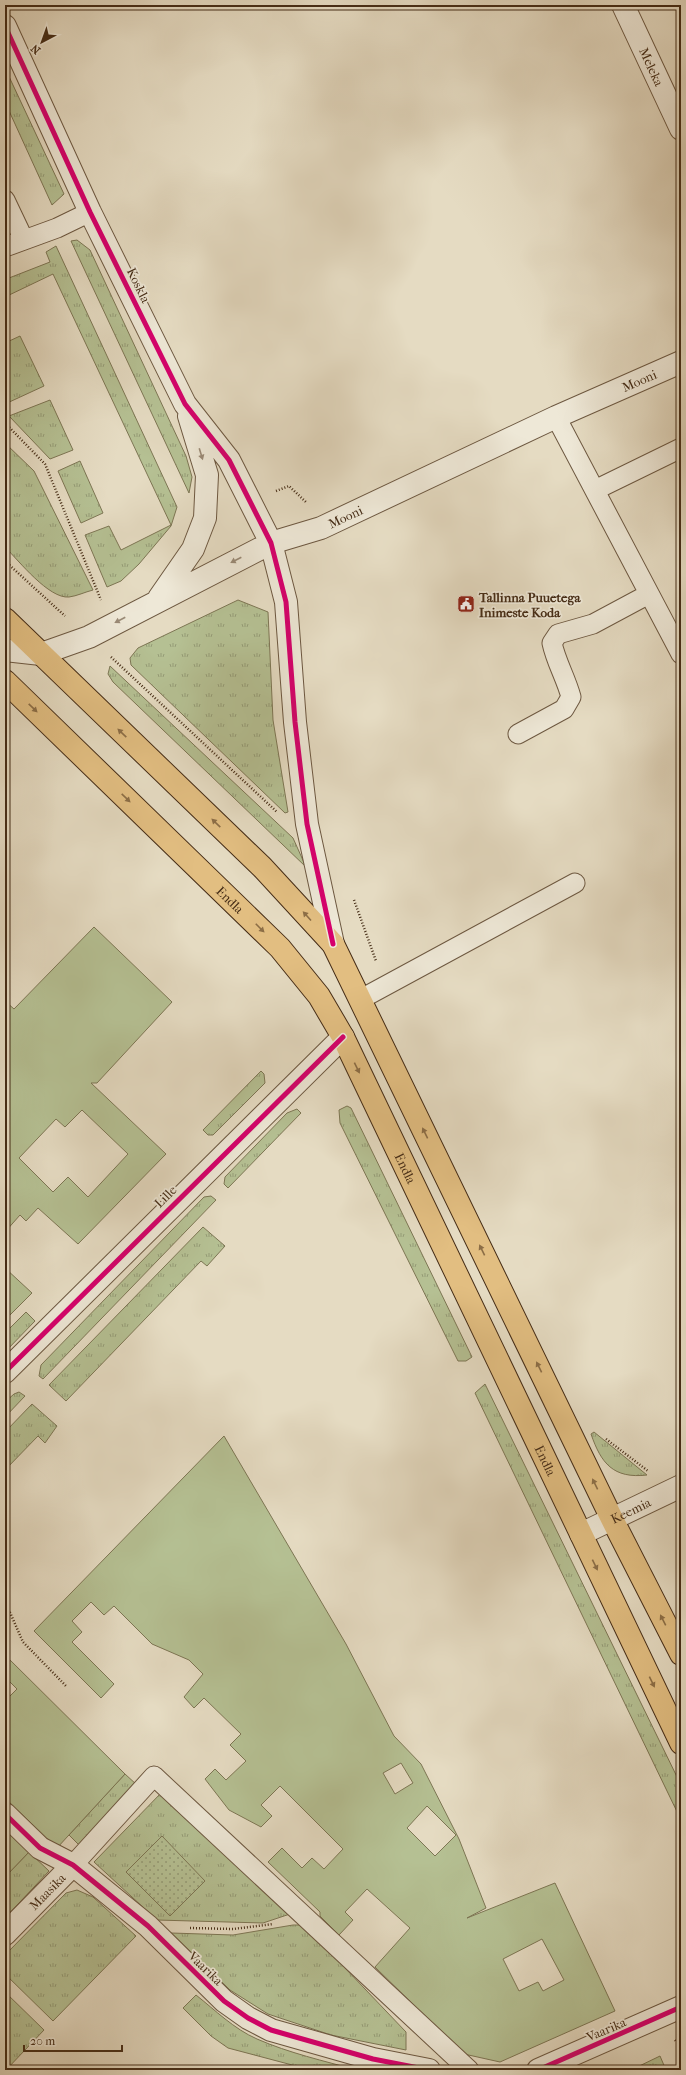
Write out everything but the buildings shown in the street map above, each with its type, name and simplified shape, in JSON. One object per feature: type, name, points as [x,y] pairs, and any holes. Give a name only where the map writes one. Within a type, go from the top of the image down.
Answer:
[{"type":"main road","points":[[5,619],[262,867],[333,944],[612,1519],[681,1654]]},
{"type":"main road","name":"Endla","points":[[5,681],[280,948],[319,996],[343,1037],[681,1743]]},
{"type":"street","name":"Meleka","points":[[623,5],[681,128]]},
{"type":"street","name":"Koskla","points":[[5,26],[90,212],[185,404],[229,460],[271,543],[286,602],[295,722],[307,824],[333,944]]},
{"type":"street","name":"Mooni","points":[[5,650],[41,654],[88,637],[271,543],[321,528],[556,417],[681,362]]},
{"type":"street","points":[[158,600],[193,549],[205,518],[207,475],[185,404]]},
{"type":"street","name":"Lille","points":[[5,1372],[343,1037]]},
{"type":"street","name":"Keemia","points":[[581,1534],[681,1486]]},
{"type":"street","name":"Vaarika","points":[[5,1814],[40,1848],[74,1865],[148,1926],[224,2001],[248,2018],[272,2030],[373,2059],[429,2070]]},
{"type":"street","name":"Maasika","points":[[5,1934],[74,1865]]},
{"type":"street","name":"Vaarika","points":[[538,2070],[681,2007]]},
{"type":"lane","points":[[5,200],[24,240]]},
{"type":"lane","points":[[5,247],[57,228],[90,212]]},
{"type":"lane","points":[[556,417],[681,654]]},
{"type":"lane","points":[[595,490],[681,448]]},
{"type":"lane","points":[[518,734],[564,709],[571,697],[567,681],[552,643],[558,634],[593,624],[649,594]]},
{"type":"lane","points":[[361,999],[575,883]]},
{"type":"lane","points":[[74,1865],[154,1776],[303,1917],[469,2070]]},
{"type":"path","points":[[5,423],[45,464],[102,600]]},
{"type":"path","points":[[289,486],[310,506]]},
{"type":"path","points":[[5,561],[67,618]]},
{"type":"path","points":[[108,654],[278,814]]},
{"type":"path","points":[[354,898],[377,963]]},
{"type":"path","points":[[681,1522],[677,1526],[681,1534]]},
{"type":"path","points":[[5,1601],[23,1642],[67,1687]]},
{"type":"path","points":[[148,1926],[233,1929],[262,1927],[303,1917]]},
{"type":"green space","points":[[5,68],[64,194],[52,205],[5,102]]},
{"type":"green space","points":[[77,240],[90,250],[186,456],[192,477],[189,493],[71,241]]},
{"type":"green space","points":[[56,246],[177,507],[171,526],[139,564],[121,581],[107,587],[85,535],[109,526],[121,550],[171,525],[53,274],[5,297],[5,271],[9,278],[50,262],[46,252]]},
{"type":"green space","points":[[20,336],[44,386],[5,404],[5,343]]},
{"type":"green space","points":[[50,400],[73,450],[50,459],[9,416]]},
{"type":"green space","points":[[5,443],[34,471],[93,590],[75,596],[61,596],[44,586],[26,570],[5,547]]},
{"type":"green space","points":[[80,461],[103,513],[81,523],[58,471]]},
{"type":"green space","points":[[238,600],[268,612],[273,720],[288,812],[285,813],[131,665],[130,658],[138,648]]},
{"type":"green space","points":[[110,666],[293,838],[306,867],[113,682],[108,674]]},
{"type":"green space","points":[[94,927],[172,1002],[97,1083],[91,1083],[166,1154],[78,1244],[38,1208],[26,1221],[20,1215],[5,1232],[5,1001],[14,1009]],"holes":[[[82,1110],[128,1154],[88,1197],[68,1177],[53,1192],[19,1158],[56,1119],[65,1127]]]},
{"type":"green space","points":[[261,1071],[264,1074],[265,1083],[213,1135],[208,1135],[203,1130]]},
{"type":"green space","points":[[347,1106],[351,1108],[472,1357],[466,1361],[458,1361],[340,1123],[339,1110]]},
{"type":"green space","points":[[297,1109],[301,1113],[228,1188],[224,1184],[225,1177],[287,1113]]},
{"type":"green space","points":[[211,1196],[216,1200],[43,1379],[39,1376],[41,1365],[204,1197]]},
{"type":"green space","points":[[203,1227],[225,1246],[207,1266],[201,1261],[66,1401],[49,1385]]},
{"type":"green space","points":[[5,1268],[32,1293],[5,1320]]},
{"type":"green space","points":[[26,1312],[35,1321],[5,1352],[5,1333]]},
{"type":"green space","points":[[485,1384],[681,1785],[681,1820],[475,1393]]},
{"type":"green space","points":[[19,1392],[25,1396],[5,1417],[5,1402],[14,1394]]},
{"type":"green space","points":[[32,1404],[57,1426],[45,1443],[38,1436],[5,1470],[5,1432]]},
{"type":"green space","points":[[594,1432],[647,1475],[635,1476],[625,1474],[610,1467],[599,1453],[591,1434]]},
{"type":"green space","points":[[224,1436],[346,1644],[394,1736],[421,1764],[459,1839],[486,1908],[467,1918],[555,1883],[615,2011],[500,2062],[464,2054],[375,1967],[410,1928],[367,1889],[345,1912],[353,1920],[339,1935],[320,1916],[320,1912],[268,1862],[282,1848],[302,1868],[312,1858],[324,1869],[343,1849],[280,1786],[261,1805],[272,1816],[261,1827],[229,1810],[205,1779],[215,1769],[226,1780],[246,1761],[230,1745],[241,1734],[204,1698],[194,1708],[184,1697],[203,1674],[189,1660],[152,1644],[114,1606],[104,1615],[91,1602],[72,1621],[82,1632],[72,1642],[114,1684],[101,1698],[34,1631]],"holes":[[[401,1763],[413,1783],[395,1794],[383,1773]],[[427,1806],[456,1835],[435,1856],[407,1828]],[[542,1939],[564,1980],[543,1991],[538,1982],[519,1991],[503,1959]]]},
{"type":"green space","points":[[5,1655],[125,1774],[57,1848],[5,1798],[5,1701],[17,1689],[5,1677]]},
{"type":"green space","points":[[125,1774],[137,1785],[81,1847],[69,1835]]},
{"type":"green space","points":[[163,1791],[293,1913],[263,1923],[157,1920],[94,1862]]},
{"type":"green space","points":[[5,1829],[29,1852],[5,1877]]},
{"type":"green space","points":[[162,1836],[205,1881],[170,1916],[126,1872]]},
{"type":"green space","points":[[29,1852],[49,1871],[5,1918],[5,1877]]},
{"type":"green space","points":[[77,1890],[93,1897],[136,1936],[53,2021],[5,1974],[5,1955],[66,1893]]},
{"type":"green space","points":[[293,1925],[304,1925],[406,2032],[406,2050],[331,2035],[268,2014],[230,1990],[171,1933],[233,1935]]},
{"type":"green space","points":[[5,1992],[44,2030],[6,2070],[5,2070]]},
{"type":"green space","points":[[196,1995],[233,2025],[257,2039],[294,2053],[357,2070],[311,2070],[228,2048],[211,2036],[183,2008]]},
{"type":"green space","points":[[660,2056],[666,2070],[631,2070]]},
{"type":"cycle path","points":[[5,26],[90,212],[185,404],[229,460],[271,543],[286,602],[295,722],[307,824],[333,944]]},
{"type":"cycle path","points":[[5,1372],[343,1037]]},
{"type":"cycle path","points":[[5,1814],[40,1848],[73,1865],[148,1926],[224,2001],[248,2018],[271,2030],[373,2059],[429,2070]]},
{"type":"cycle path","points":[[538,2070],[681,2007]]},
{"type":"place","name":"Tallinna Puuetega Inimeste Koda","points":[[466,604]]}]
